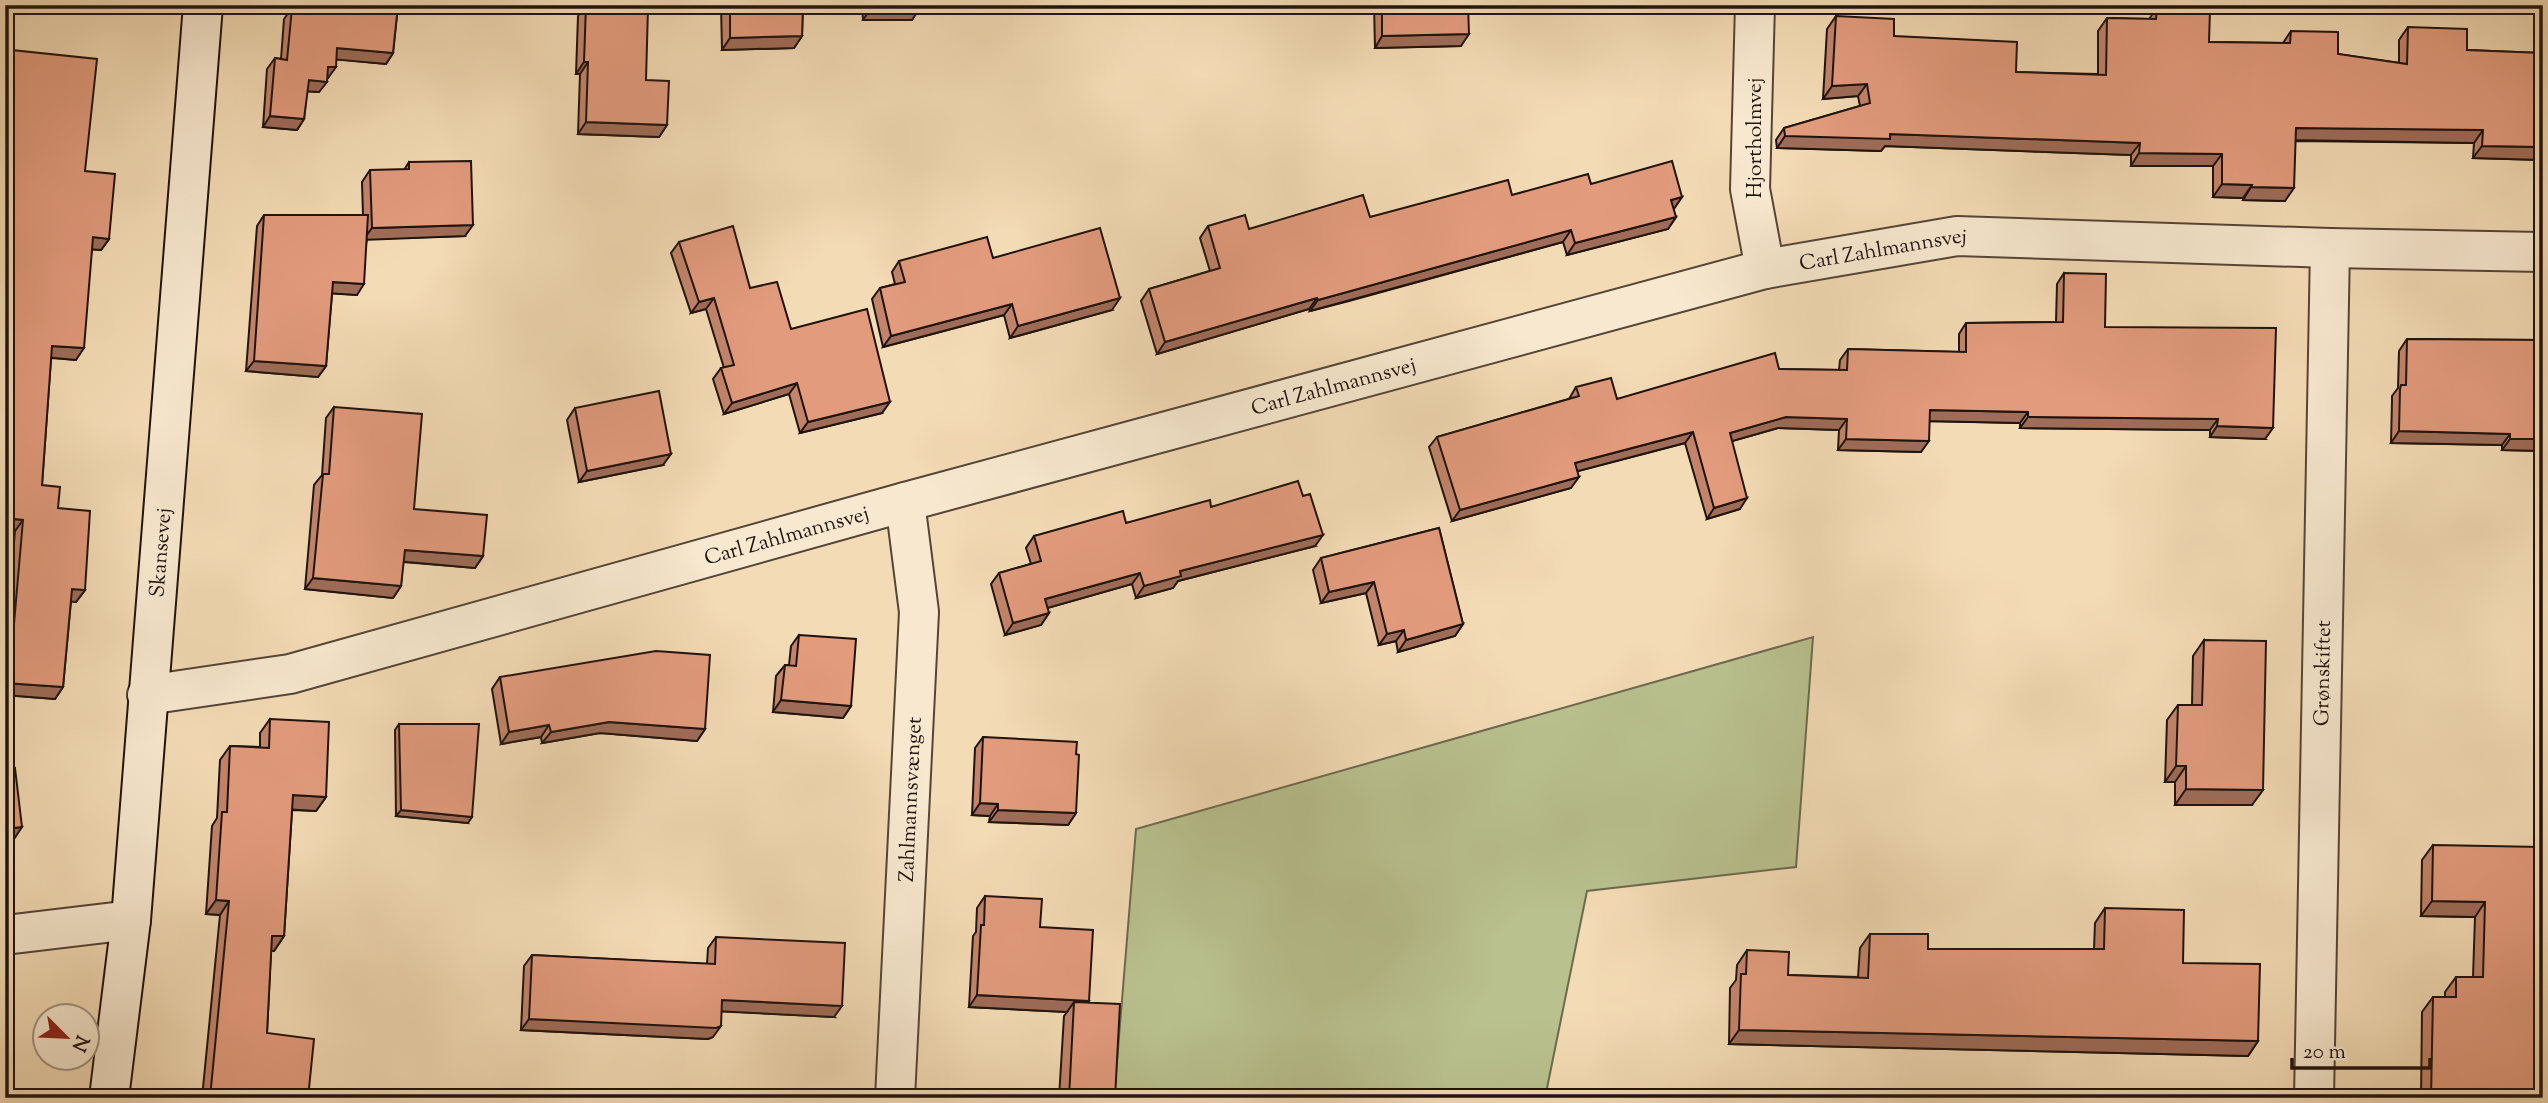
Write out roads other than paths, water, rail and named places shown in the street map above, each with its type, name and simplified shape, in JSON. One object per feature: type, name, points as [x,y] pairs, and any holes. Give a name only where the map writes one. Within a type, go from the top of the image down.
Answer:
[{"type":"street","name":"Skansevej","points":[[109,1098],[131,920],[203,5]]},
{"type":"street","name":"Hjortholmvej","points":[[1755,5],[1750,189],[1765,269]]},
{"type":"street","name":"Carl Zahlmannsvej","points":[[147,695],[290,674],[905,502],[1765,269],[1958,236],[2543,252]]},
{"type":"street","name":"Grønskiftet","points":[[2314,1098],[2330,248]]},
{"type":"street","name":"Zahlmannsvænget","points":[[895,1098],[919,612],[905,502]]},
{"type":"street","points":[[5,935],[131,920]]}]
